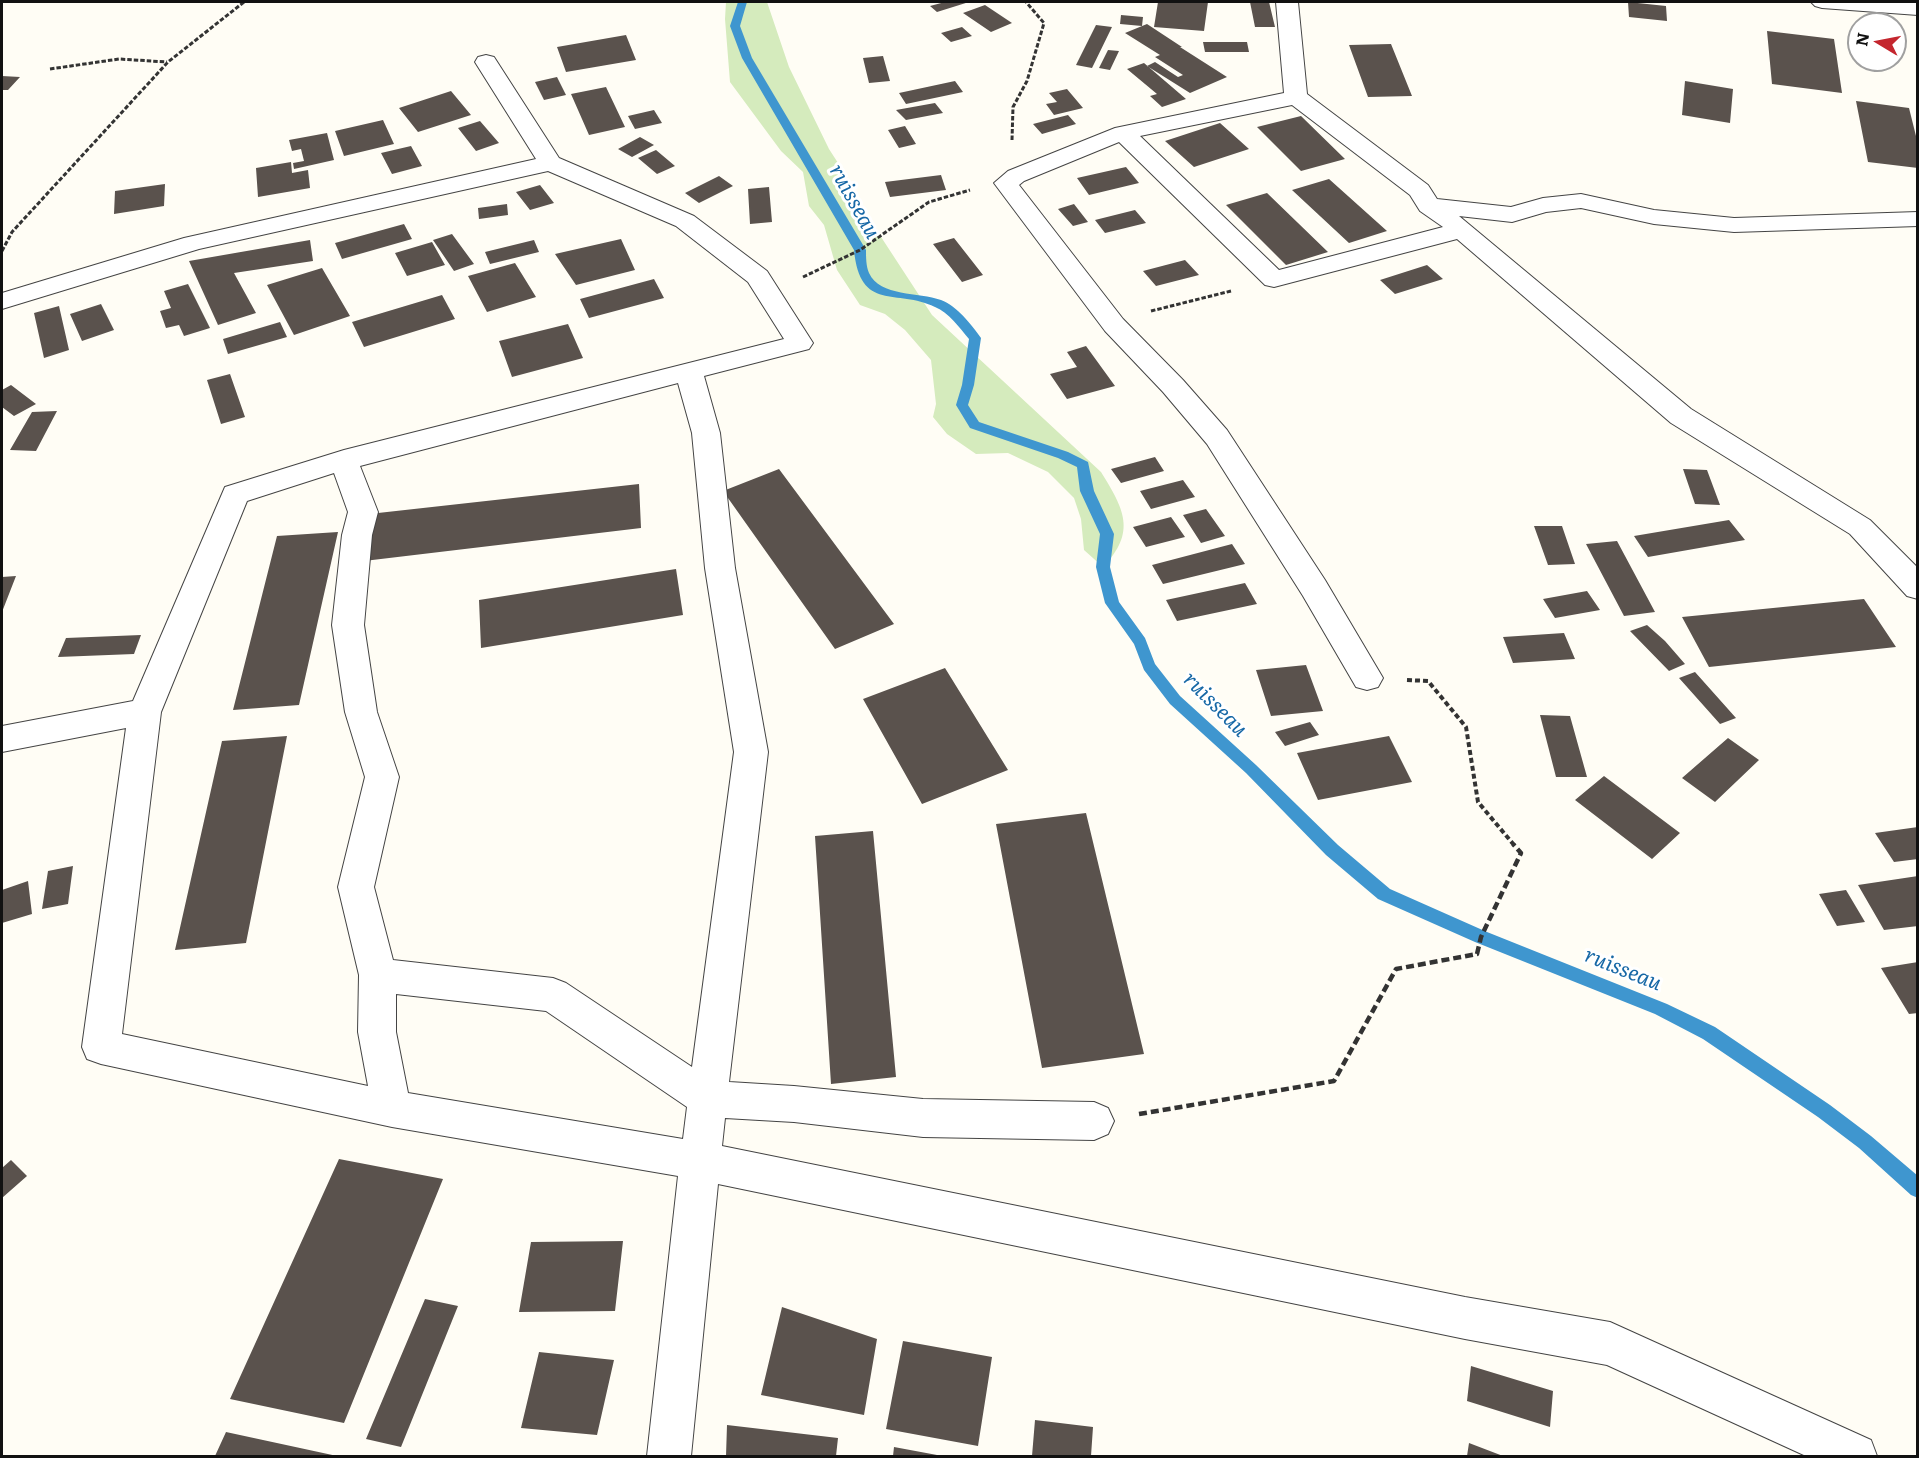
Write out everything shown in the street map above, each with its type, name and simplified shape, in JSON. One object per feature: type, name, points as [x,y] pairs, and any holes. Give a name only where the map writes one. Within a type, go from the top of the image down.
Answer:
[{"type":"street","points":[[1287,2],[1296,97],[1419,190],[1429,206],[1462,230],[1681,416],[1860,527],[1917,588]]},
{"type":"street","points":[[1822,2],[1917,9]]},
{"type":"street","points":[[486,62],[550,163],[685,220],[758,277],[800,343],[344,460],[235,494],[146,712],[101,1047],[392,1110],[700,1161],[1454,1315],[1610,1344],[1855,1456]]},
{"type":"street","points":[[1296,97],[1123,133],[1011,180],[1036,225],[1114,326],[1173,386],[1217,437],[1314,588],[1367,678]]},
{"type":"street","points":[[1123,133],[1274,279],[1462,230]]},
{"type":"street","points":[[2,301],[193,243],[550,163]]},
{"type":"street","points":[[1429,206],[1512,215],[1543,205],[1581,201],[1654,218],[1734,225],[1917,219]]},
{"type":"street","points":[[669,1456],[700,1161],[751,752],[720,568],[706,433],[689,372]]},
{"type":"street","points":[[344,460],[363,512],[357,535],[348,625],[361,712],[382,777],[356,887],[378,975],[377,1032],[392,1110]]},
{"type":"street","points":[[2,739],[146,712]]},
{"type":"street","points":[[378,975],[553,995],[708,1099],[794,1104],[923,1118],[1094,1121]]},
{"type":"path","points":[[2,251],[12,232],[168,62],[244,2]]},
{"type":"path","points":[[758,277],[799,278],[860,250],[930,202],[1011,180],[1013,106],[1027,81],[1044,23],[1026,2]]},
{"type":"path","points":[[50,69],[119,59],[168,62]]},
{"type":"path","points":[[1114,326],[1162,307],[1274,279]]},
{"type":"path","points":[[1094,1121],[1334,1081],[1396,969],[1477,954],[1481,937],[1521,853],[1478,802],[1466,727],[1428,681],[1367,678]]},
{"type":"green space","points":[[726,2],[767,2],[789,67],[829,149],[851,183],[868,217],[932,315],[1101,472],[1116,498],[1123,520],[1120,543],[1103,567],[1084,550],[1081,519],[1074,498],[1048,472],[1008,453],[976,454],[947,434],[933,417],[936,404],[931,360],[905,330],[885,314],[860,305],[837,270],[824,225],[809,206],[803,172],[781,151],[730,82],[725,19]]},
{"type":"building","points":[[945,2],[969,2],[937,12],[930,6]]},
{"type":"building","points":[[1158,2],[1208,2],[1204,31],[1154,27]]},
{"type":"building","points":[[1250,2],[1269,2],[1275,27],[1255,27]]},
{"type":"building","points":[[1628,2],[1666,6],[1667,21],[1629,17]]},
{"type":"building","points":[[985,5],[1012,23],[991,32],[963,13]]},
{"type":"building","points":[[1121,15],[1143,17],[1142,26],[1120,24]]},
{"type":"building","points":[[1147,24],[1227,77],[1190,93],[1147,66],[1155,62],[1178,77],[1183,75],[1155,57],[1160,55],[1125,33]]},
{"type":"building","points":[[1096,25],[1112,27],[1092,68],[1076,65]]},
{"type":"building","points":[[962,27],[972,36],[951,42],[941,33]]},
{"type":"building","points":[[1767,31],[1834,39],[1842,93],[1772,84]]},
{"type":"building","points":[[626,35],[636,60],[566,72],[557,47]]},
{"type":"building","points":[[1203,42],[1247,42],[1249,52],[1205,52]]},
{"type":"building","points":[[1391,44],[1412,96],[1368,97],[1349,45]]},
{"type":"building","points":[[1108,50],[1119,51],[1110,70],[1099,68]]},
{"type":"building","points":[[883,56],[890,81],[869,83],[863,58]]},
{"type":"building","points":[[1144,63],[1186,99],[1162,107],[1150,96],[1157,94],[1127,69]]},
{"type":"building","points":[[2,76],[20,77],[8,90],[2,90]]},
{"type":"building","points":[[557,77],[566,95],[544,100],[535,82]]},
{"type":"building","points":[[955,81],[963,92],[906,104],[899,93]]},
{"type":"building","points":[[1685,81],[1733,89],[1730,123],[1682,115]]},
{"type":"building","points":[[606,87],[625,127],[589,135],[571,94]]},
{"type":"building","points":[[1067,89],[1083,108],[1054,115],[1046,104],[1057,102],[1049,93]]},
{"type":"building","points":[[451,91],[471,115],[418,132],[399,108]]},
{"type":"building","points":[[1856,101],[1909,108],[1918,144],[1918,168],[1868,162]]},
{"type":"building","points":[[935,103],[943,113],[906,120],[896,110]]},
{"type":"building","points":[[654,110],[662,123],[635,129],[628,116]]},
{"type":"building","points":[[1068,115],[1076,124],[1042,134],[1033,124]]},
{"type":"building","points":[[1301,116],[1345,159],[1301,171],[1257,127]]},
{"type":"building","points":[[383,120],[394,144],[344,156],[335,131]]},
{"type":"building","points":[[480,121],[499,143],[476,151],[458,128]]},
{"type":"building","points":[[1220,123],[1249,149],[1194,167],[1165,141]]},
{"type":"building","points":[[905,126],[916,144],[899,148],[888,130]]},
{"type":"building","points":[[327,133],[334,160],[294,169],[293,163],[304,161],[301,149],[292,151],[289,140]]},
{"type":"building","points":[[640,137],[654,145],[632,157],[618,149]]},
{"type":"building","points":[[411,146],[422,166],[392,174],[381,153]]},
{"type":"building","points":[[656,150],[675,166],[657,174],[638,158]]},
{"type":"building","points":[[291,162],[292,173],[308,170],[310,188],[258,197],[256,168]]},
{"type":"building","points":[[1126,167],[1139,183],[1089,195],[1077,178]]},
{"type":"building","points":[[941,175],[946,190],[890,197],[885,182]]},
{"type":"building","points":[[719,176],[733,186],[699,203],[685,193]]},
{"type":"building","points":[[1329,179],[1387,231],[1349,243],[1292,190]]},
{"type":"building","points":[[165,184],[164,206],[114,214],[115,191]]},
{"type":"building","points":[[540,185],[554,203],[530,210],[516,192]]},
{"type":"building","points":[[769,187],[772,222],[750,224],[748,189]]},
{"type":"building","points":[[1267,193],[1328,252],[1286,265],[1226,205]]},
{"type":"building","points":[[507,204],[508,215],[479,219],[478,208]]},
{"type":"building","points":[[1074,204],[1088,222],[1073,226],[1058,209]]},
{"type":"building","points":[[1135,210],[1146,223],[1105,233],[1095,220]]},
{"type":"building","points":[[404,224],[412,239],[342,259],[335,243]]},
{"type":"building","points":[[452,234],[474,264],[454,271],[433,240]]},
{"type":"building","points":[[954,238],[983,275],[962,282],[933,244]]},
{"type":"building","points":[[621,239],[635,270],[576,285],[555,254]]},
{"type":"building","points":[[310,240],[313,261],[234,273],[256,313],[218,325],[189,261]]},
{"type":"building","points":[[534,240],[539,252],[490,264],[485,252]]},
{"type":"building","points":[[432,242],[445,265],[407,276],[395,253]]},
{"type":"building","points":[[1185,260],[1199,275],[1156,286],[1143,271]]},
{"type":"building","points":[[515,263],[536,297],[487,312],[468,276]]},
{"type":"building","points":[[1427,265],[1443,279],[1395,294],[1380,280]]},
{"type":"building","points":[[322,268],[350,316],[294,335],[267,285]]},
{"type":"building","points":[[654,279],[664,298],[589,318],[580,299]]},
{"type":"building","points":[[188,284],[210,328],[184,336],[179,325],[166,328],[160,311],[171,308],[164,291]]},
{"type":"building","points":[[442,295],[455,319],[364,347],[352,322]]},
{"type":"building","points":[[101,304],[114,330],[82,341],[70,314]]},
{"type":"building","points":[[59,306],[69,350],[44,358],[34,313]]},
{"type":"building","points":[[280,322],[287,337],[228,354],[223,339]]},
{"type":"building","points":[[568,324],[583,358],[512,377],[499,341]]},
{"type":"building","points":[[1086,346],[1115,386],[1067,399],[1050,374],[1077,367],[1067,352]]},
{"type":"building","points":[[230,374],[245,417],[221,424],[207,380]]},
{"type":"building","points":[[11,385],[36,404],[14,416],[2,407],[2,390]]},
{"type":"building","points":[[57,411],[36,451],[10,450],[32,412]]},
{"type":"building","points":[[1155,457],[1164,471],[1121,483],[1111,469]]},
{"type":"building","points":[[779,469],[894,624],[835,649],[723,491]]},
{"type":"building","points":[[1683,469],[1707,470],[1720,505],[1695,504]]},
{"type":"building","points":[[1183,480],[1195,497],[1151,509],[1140,491]]},
{"type":"building","points":[[639,484],[641,528],[364,561],[369,514]]},
{"type":"building","points":[[1206,509],[1225,536],[1201,543],[1183,515]]},
{"type":"building","points":[[1171,517],[1185,537],[1146,547],[1133,527]]},
{"type":"building","points":[[1729,520],[1745,540],[1648,557],[1634,536]]},
{"type":"building","points":[[1534,526],[1562,526],[1575,564],[1548,565]]},
{"type":"building","points":[[338,532],[299,705],[233,710],[277,536]]},
{"type":"building","points":[[1617,541],[1655,612],[1624,616],[1586,544]]},
{"type":"building","points":[[1232,544],[1245,564],[1163,584],[1152,565]]},
{"type":"building","points":[[676,569],[683,615],[481,648],[479,600]]},
{"type":"building","points":[[16,576],[2,612],[2,577]]},
{"type":"building","points":[[1245,583],[1257,604],[1177,621],[1166,600]]},
{"type":"building","points":[[1587,591],[1600,610],[1555,618],[1543,599]]},
{"type":"building","points":[[1864,599],[1896,647],[1709,667],[1682,617]]},
{"type":"building","points":[[1647,625],[1685,664],[1669,671],[1630,631]]},
{"type":"building","points":[[1564,633],[1575,659],[1513,663],[1503,637]]},
{"type":"building","points":[[141,635],[134,654],[58,657],[66,638]]},
{"type":"building","points":[[1306,665],[1323,711],[1271,716],[1256,670]]},
{"type":"building","points":[[945,668],[1008,770],[922,804],[863,699]]},
{"type":"building","points":[[1695,672],[1736,718],[1720,724],[1679,678]]},
{"type":"building","points":[[1540,715],[1570,716],[1587,777],[1556,777]]},
{"type":"building","points":[[1310,722],[1319,735],[1285,746],[1275,732]]},
{"type":"building","points":[[287,736],[246,943],[175,950],[222,741]]},
{"type":"building","points":[[1389,736],[1412,782],[1318,800],[1297,753]]},
{"type":"building","points":[[1728,738],[1759,760],[1715,802],[1682,778]]},
{"type":"building","points":[[1604,776],[1680,833],[1652,859],[1575,800]]},
{"type":"building","points":[[1086,813],[1144,1054],[1042,1068],[996,824]]},
{"type":"building","points":[[1918,827],[1918,859],[1894,862],[1875,833]]},
{"type":"building","points":[[873,831],[896,1077],[831,1084],[815,836]]},
{"type":"building","points":[[73,866],[68,904],[42,909],[48,871]]},
{"type":"building","points":[[1918,876],[1918,926],[1884,930],[1858,885]]},
{"type":"building","points":[[28,881],[32,914],[2,923],[2,890]]},
{"type":"building","points":[[1846,890],[1865,922],[1837,926],[1819,894]]},
{"type":"building","points":[[1918,962],[1918,1013],[1909,1014],[1881,968]]},
{"type":"building","points":[[339,1159],[443,1179],[344,1423],[230,1399]]},
{"type":"building","points":[[11,1160],[27,1176],[2,1198],[2,1168]]},
{"type":"building","points":[[623,1241],[615,1311],[519,1312],[531,1242]]},
{"type":"building","points":[[425,1299],[458,1306],[401,1447],[366,1439]]},
{"type":"building","points":[[782,1307],[877,1339],[864,1415],[761,1395]]},
{"type":"building","points":[[903,1341],[992,1357],[978,1446],[886,1429]]},
{"type":"building","points":[[539,1352],[614,1360],[597,1435],[521,1428]]},
{"type":"building","points":[[1471,1366],[1553,1391],[1550,1427],[1467,1401]]},
{"type":"building","points":[[1035,1420],[1093,1427],[1091,1456],[1032,1456]]},
{"type":"building","points":[[727,1425],[838,1438],[836,1456],[726,1456]]},
{"type":"building","points":[[226,1432],[337,1456],[215,1456]]},
{"type":"building","points":[[1469,1443],[1503,1456],[1467,1456]]},
{"type":"building","points":[[894,1447],[937,1455],[937,1456],[893,1456]]},
{"type":"waterway","name":"ruisseau","points":[[742,2],[735,26],[747,58],[860,250],[862,271],[868,281],[876,288],[886,292],[930,300],[944,306],[975,338],[968,385],[962,405],[974,425],[1063,455],[1083,465],[1087,491],[1107,534],[1103,567],[1112,603],[1140,642],[1149,666],[1175,700],[1251,769],[1332,850],[1384,894],[1481,937],[1661,1009],[1709,1033],[1824,1111],[1865,1142],[1918,1189]]}]
